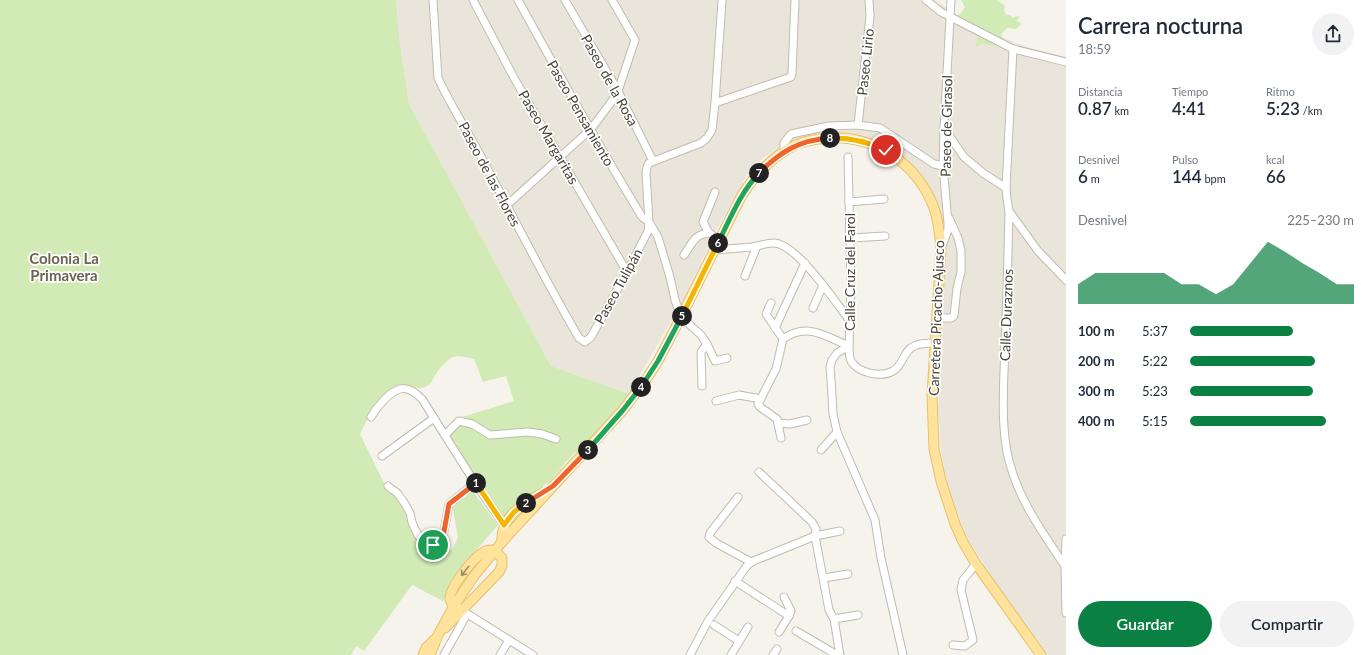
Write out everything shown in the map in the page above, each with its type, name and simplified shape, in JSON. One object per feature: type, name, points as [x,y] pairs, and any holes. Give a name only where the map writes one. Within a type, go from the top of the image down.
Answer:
[{"type":"main road","name":"Carretera Picacho-Ajusco","points":[[495,551],[604,432],[637,393],[658,361],[750,181],[784,152],[804,142],[814,139],[835,138],[867,142],[886,150],[908,168],[920,181],[937,218],[940,230],[941,250],[932,396],[934,449],[941,481],[955,524],[963,542],[976,564],[1041,655]]},
{"type":"main road","points":[[502,542],[504,525],[514,512],[553,486]]},
{"type":"main road","points":[[423,655],[426,648],[438,635],[465,613],[499,572],[502,566],[502,558],[495,551],[488,550],[480,554],[459,579],[450,597],[454,606],[438,635],[430,655]]},
{"type":"street","name":"Paseo de las Flores","points":[[433,0],[438,78],[507,204],[557,300],[579,338]]},
{"type":"street","name":"Paseo Margaritas","points":[[473,0],[514,78],[561,156],[627,272]]},
{"type":"street","name":"Paseo Pensamiento","points":[[518,0],[614,170],[642,217],[649,222]]},
{"type":"street","name":"Paseo de la Rosa","points":[[565,0],[618,91],[653,161]]},
{"type":"street","points":[[507,204],[591,129],[618,91],[635,40],[612,0]]},
{"type":"street","points":[[722,0],[712,130],[702,143],[649,163],[646,173],[649,222],[658,237],[670,277],[674,300],[681,317],[701,335],[715,361],[727,358]]},
{"type":"street","points":[[715,103],[790,77],[792,74],[795,0]]},
{"type":"street","name":"Paseo Lirio","points":[[858,125],[870,16],[869,0]]},
{"type":"street","points":[[926,0],[941,12],[1013,49],[1066,62]]},
{"type":"street","name":"Paseo de Girasol","points":[[941,250],[948,230],[943,166],[951,0]]},
{"type":"street","name":"Calle Duraznos","points":[[1013,49],[1006,188],[1009,211],[1003,409],[1006,449],[1011,470],[1019,491],[1035,521],[1065,566]]},
{"type":"street","points":[[784,152],[784,143],[791,134],[829,126],[858,125],[880,128],[934,164],[943,166]]},
{"type":"street","points":[[944,128],[964,157],[983,173],[1006,188]]},
{"type":"street","name":"Calle Cruz del Farol","points":[[848,157],[852,287],[850,346],[837,353],[832,360],[830,367],[833,414],[837,432],[875,520],[881,558],[903,655]]},
{"type":"street","points":[[714,192],[703,222],[709,233],[720,240]]},
{"type":"street","points":[[849,202],[884,199]]},
{"type":"street","points":[[1009,211],[1038,251],[1066,280]]},
{"type":"street","points":[[936,318],[951,318],[954,316],[956,295],[961,272],[961,251],[958,238],[948,216]]},
{"type":"street","name":"Paseo Tulipán","points":[[579,338],[585,342],[591,337],[648,231],[649,222]]},
{"type":"street","points":[[684,255],[697,236],[709,233]]},
{"type":"street","points":[[851,238],[885,236]]},
{"type":"street","points":[[715,250],[774,243],[786,246],[805,263],[850,321]]},
{"type":"street","points":[[745,276],[757,246]]},
{"type":"street","points":[[775,328],[805,263]]},
{"type":"street","points":[[813,308],[823,285]]},
{"type":"street","points":[[771,303],[766,314],[783,339]]},
{"type":"street","points":[[781,438],[777,419],[758,404],[776,369],[783,339],[792,333],[798,331],[812,331],[850,346],[849,356],[856,366],[866,372],[880,375],[887,374],[897,368],[905,354],[915,345],[935,343]]},
{"type":"street","points":[[702,386],[701,352],[707,344]]},
{"type":"street","points":[[371,417],[377,407],[400,389],[408,389],[416,393],[422,399],[475,483],[504,525]]},
{"type":"street","points":[[716,401],[739,395],[761,399]]},
{"type":"street","points":[[382,456],[434,418]]},
{"type":"street","points":[[778,423],[790,424],[807,420]]},
{"type":"street","points":[[445,435],[459,422],[472,424],[490,435],[528,432],[542,434],[556,439]]},
{"type":"street","points":[[821,450],[837,432]]},
{"type":"street","points":[[759,472],[812,522],[816,529],[815,536],[829,610],[834,619],[838,655]]},
{"type":"street","points":[[388,486],[390,489],[397,492],[410,513],[420,538],[427,544],[433,545],[442,542],[449,504],[475,483]]},
{"type":"street","points":[[738,497],[710,533],[710,537],[716,543],[751,562]]},
{"type":"street","points":[[690,655],[708,621],[735,581],[751,562],[815,536],[840,531]]},
{"type":"street","points":[[1066,539],[1066,613]]},
{"type":"street","points":[[953,645],[965,646],[974,640],[961,590],[963,580],[976,564]]},
{"type":"street","points":[[824,578],[848,574]]},
{"type":"street","points":[[735,581],[789,616]]},
{"type":"street","points":[[779,632],[791,611],[784,597]]},
{"type":"street","points":[[454,606],[534,655]]},
{"type":"street","points":[[444,655],[465,613]]},
{"type":"street","points":[[834,619],[858,615]]},
{"type":"street","points":[[714,625],[739,641]]},
{"type":"street","points":[[731,655],[748,628]]},
{"type":"street","points":[[796,631],[838,655]]},
{"type":"street","points":[[500,655],[509,640]]},
{"type":"shaded area","points":[[396,0],[934,0],[982,30],[1027,47],[1066,58],[1066,655],[1048,655],[995,582],[968,539],[947,485],[941,451],[938,409],[946,253],[943,231],[908,162],[886,146],[860,137],[843,134],[816,134],[789,142],[763,158],[746,177],[715,233],[685,297],[629,394],[551,366],[409,104],[399,37]]},
{"type":"green space","points":[[0,0],[396,0],[399,37],[409,104],[551,366],[629,394],[588,444],[573,454],[549,482],[512,506],[503,518],[496,511],[481,484],[450,437],[449,433],[462,417],[514,401],[506,376],[483,382],[474,359],[455,356],[448,360],[431,383],[427,386],[415,388],[405,386],[374,406],[360,434],[387,489],[401,505],[415,536],[419,541],[430,549],[452,550],[458,537],[452,505],[470,492],[474,493],[498,525],[465,563],[443,601],[412,585],[364,651],[356,646],[351,655],[0,655]]},
{"type":"green space","points":[[961,0],[997,0],[1005,6],[1004,11],[1006,14],[1013,18],[1017,16],[1020,17],[1016,21],[1022,24],[1016,29],[1007,28],[1001,35],[1004,41],[1002,42],[990,45],[982,43],[976,47],[977,39],[980,34],[954,18],[961,13],[965,7]]},
{"type":"district","name":"Colonia La Primavera","points":[[64,266]]},
{"type":"route","points":[[433,545],[442,542],[449,504],[475,483],[504,525],[514,512],[553,486],[623,410],[637,393],[658,361],[742,195],[750,181],[761,171],[784,152],[794,146],[814,139],[845,138],[867,142],[886,150]]}]
